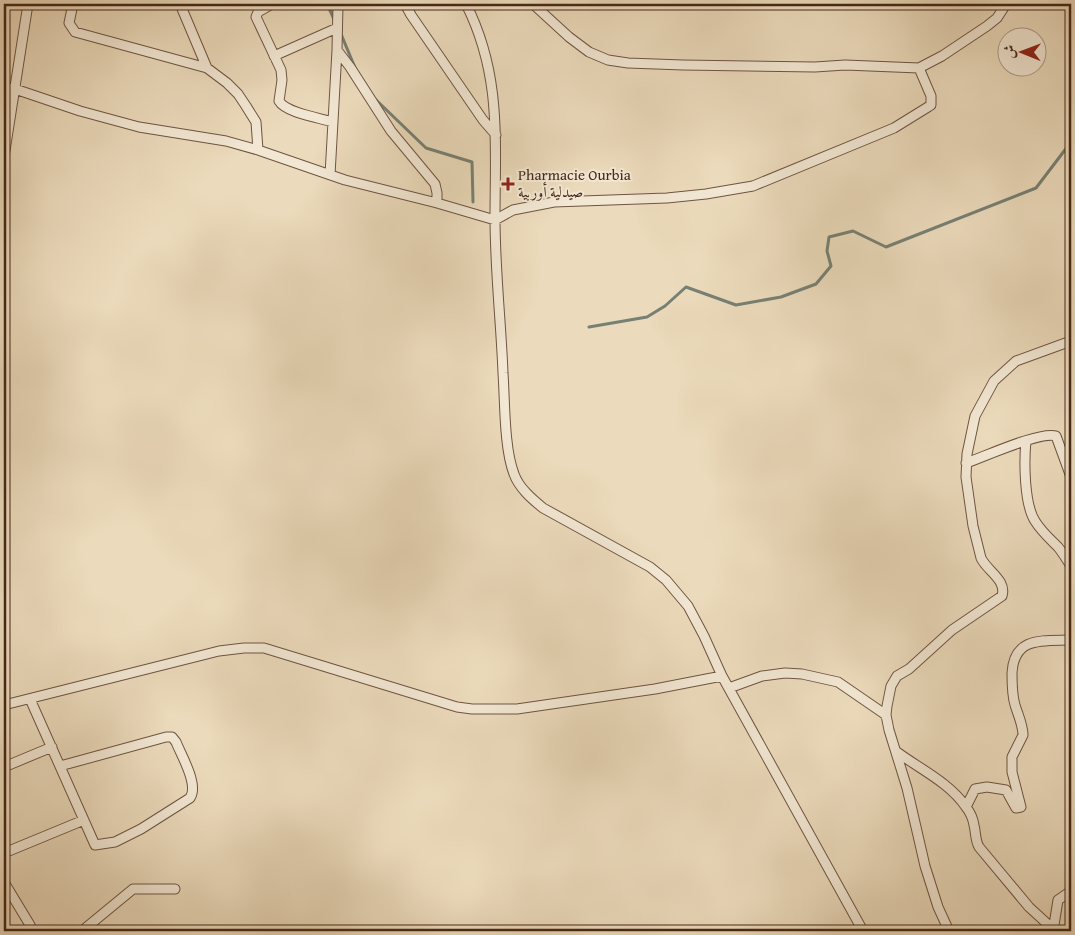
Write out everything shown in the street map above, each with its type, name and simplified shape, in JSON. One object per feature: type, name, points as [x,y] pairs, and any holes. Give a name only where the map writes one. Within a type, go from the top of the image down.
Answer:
[{"type":"street","points":[[4,156],[28,4]]},
{"type":"street","points":[[73,4],[69,23],[75,32],[207,68],[227,83],[246,106],[256,122],[258,150]]},
{"type":"street","points":[[180,4],[207,68]]},
{"type":"street","points":[[272,4],[258,12],[256,17],[280,70],[282,80],[279,101],[293,111],[333,122]]},
{"type":"street","points":[[330,175],[338,4]]},
{"type":"street","points":[[405,4],[483,120],[496,135]]},
{"type":"street","points":[[466,4],[478,31],[493,87],[496,135],[495,220],[509,459],[514,476],[533,500],[543,508],[650,567],[666,580],[688,606],[722,676],[863,931]]},
{"type":"street","points":[[533,4],[569,37],[589,52],[608,60],[628,63],[683,65],[815,67],[845,65],[919,68],[942,56],[987,26],[997,18],[1006,4]]},
{"type":"street","points":[[274,56],[337,28]]},
{"type":"street","points":[[337,50],[391,130],[435,184],[437,203]]},
{"type":"street","points":[[4,88],[15,89],[80,111],[139,127],[203,136],[258,150],[330,175],[495,220],[513,210],[554,202],[676,197],[753,186],[886,132],[931,105],[931,96],[919,68]]},
{"type":"street","points":[[949,931],[938,907],[925,866],[886,714],[891,686],[897,676],[909,669],[952,630],[1002,596],[1003,591],[1000,581],[981,558],[973,526],[966,464],[976,416],[994,380],[1016,361],[1071,341]]},
{"type":"street","points":[[966,464],[1047,434],[1056,436],[1071,478]]},
{"type":"street","points":[[1026,441],[1028,505],[1031,514],[1036,523],[1060,549],[1071,566]]},
{"type":"street","points":[[966,807],[975,789],[987,786],[1006,790],[1016,808],[1021,807],[1012,772],[1012,757],[1023,735],[1014,703],[1012,683],[1015,657],[1026,644],[1038,641],[1071,640]]},
{"type":"street","points":[[4,705],[219,651],[244,648],[264,648],[457,707],[472,709],[517,709],[656,689],[722,676]]},
{"type":"street","points":[[729,688],[762,676],[802,674],[838,682],[886,714]]},
{"type":"street","points":[[30,699],[95,845],[115,842],[141,829],[190,798],[193,793],[193,785],[176,742],[172,737],[166,737],[60,766]]},
{"type":"street","points":[[4,767],[52,747]]},
{"type":"street","points":[[897,752],[951,791],[966,807],[972,819],[979,847],[1029,907],[1053,930]]},
{"type":"street","points":[[4,853],[84,820]]},
{"type":"street","points":[[1071,822],[1071,830]]},
{"type":"street","points":[[4,882],[30,925],[24,931]]},
{"type":"street","points":[[82,931],[133,889],[175,889]]},
{"type":"street","points":[[1053,930],[1058,900],[1071,891]]},
{"type":"waterway","points":[[327,4],[334,19]]},
{"type":"waterway","points":[[341,34],[356,70]]},
{"type":"waterway","points":[[372,96],[426,148],[472,162],[473,202]]},
{"type":"waterway","points":[[589,327],[647,317],[665,306],[686,287],[736,305],[781,297],[816,284],[831,266],[827,251],[829,237],[853,231],[886,247],[1036,188],[1071,142]]},
{"type":"place","name":"Pharmacie Ourbia صيدلية أوربية","points":[[508,184]]}]
